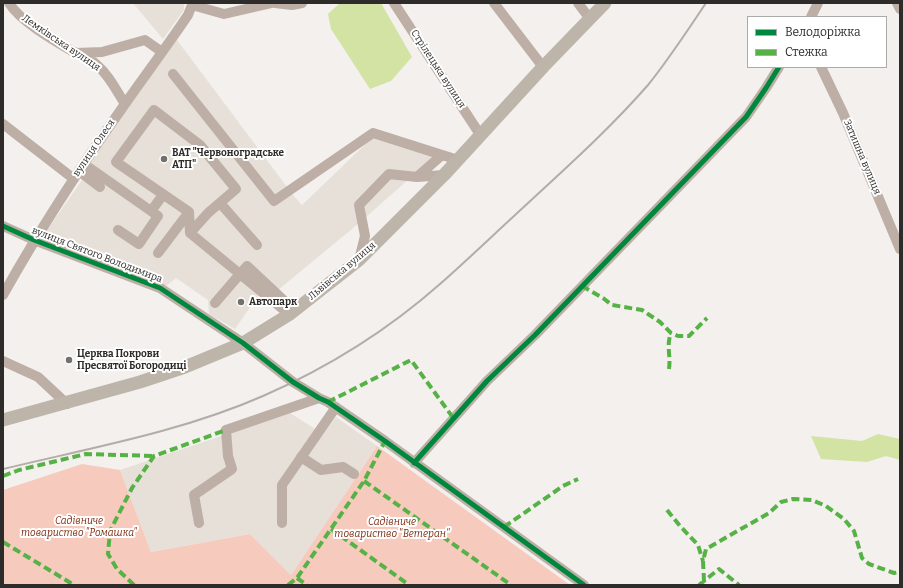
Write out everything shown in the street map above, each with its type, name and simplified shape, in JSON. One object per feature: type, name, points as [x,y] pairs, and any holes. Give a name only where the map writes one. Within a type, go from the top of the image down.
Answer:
[{"type":"main road","name":"Львівська вулиця","points":[[3,420],[67,404],[185,367],[243,343],[292,313],[359,260],[444,175],[543,67],[605,3]]},
{"type":"street","name":"Лемківська вулиця","points":[[9,3],[12,9],[34,27],[76,53],[96,63],[108,76],[125,104]]},
{"type":"street","points":[[191,4],[224,14],[274,3],[292,5],[302,3]]},
{"type":"street","name":"Стрілецька вулиця","points":[[394,3],[481,136]]},
{"type":"street","points":[[494,3],[543,67]]},
{"type":"street","points":[[578,3],[590,19]]},
{"type":"street","points":[[812,16],[818,3]]},
{"type":"street","points":[[897,3],[900,9]]},
{"type":"street","name":"вулиця Олеся","points":[[3,295],[34,240],[79,171],[188,15],[191,4]]},
{"type":"street","points":[[76,53],[102,52],[145,40],[162,52]]},
{"type":"street","points":[[414,462],[487,381],[535,335],[746,117],[778,68]]},
{"type":"street","name":"Затишна вулиця","points":[[821,68],[843,113],[900,249]]},
{"type":"street","points":[[173,74],[274,201],[373,133],[458,160]]},
{"type":"street","points":[[189,212],[116,162],[154,110],[200,145],[236,189],[190,233]]},
{"type":"street","points":[[3,124],[79,171],[152,211],[158,216],[139,244],[118,230]]},
{"type":"street","points":[[418,177],[442,155]]},
{"type":"street","points":[[79,171],[100,187]]},
{"type":"street","points":[[359,260],[365,236],[359,205],[389,174],[418,177],[444,175]]},
{"type":"street","points":[[152,211],[163,195]]},
{"type":"street","points":[[220,203],[257,245]]},
{"type":"street","points":[[189,212],[190,233],[240,274],[292,313]]},
{"type":"street","points":[[158,253],[189,212]]},
{"type":"street","name":"вулиця Святого Володимира","points":[[3,226],[34,240],[160,288],[243,343],[293,382],[336,407],[584,585]]},
{"type":"street","points":[[215,303],[240,274]]},
{"type":"street","points":[[3,361],[38,377],[67,404]]},
{"type":"street","points":[[199,523],[194,495],[232,469],[228,456],[226,430],[319,398]]},
{"type":"street","points":[[282,523],[282,485],[336,407]]},
{"type":"street","points":[[301,457],[322,470],[343,466],[354,474]]},
{"type":"shaded area","points":[[133,3],[184,3],[184,10],[163,39]]},
{"type":"shaded area","points":[[340,3],[381,3],[412,57],[391,81],[370,89],[331,29],[328,14]]},
{"type":"shaded area","points":[[177,40],[302,205],[372,138],[434,157],[358,224],[278,290],[264,287],[235,329],[209,314],[208,300],[176,278],[166,286],[45,233],[92,166],[88,163]]},
{"type":"shaded area","points":[[290,413],[323,434],[336,417],[377,446],[291,575],[250,534],[151,552],[120,470]]},
{"type":"shaded area","points":[[878,434],[900,439],[900,460],[886,456],[867,462],[821,459],[811,436],[862,441]]},
{"type":"green space","name":"Садівниче товариство \"Ветеран\"","points":[[377,446],[570,585],[3,585],[3,490],[82,464],[120,470],[151,552],[250,534],[291,575]]},
{"type":"railway","points":[[3,469],[135,438],[200,420],[232,409],[287,385],[356,347],[420,301],[449,276],[599,136],[648,85],[678,45],[706,3]]},
{"type":"marked path","points":[[582,286],[612,305],[642,310],[660,322],[671,333],[678,336],[689,336],[707,318]]},
{"type":"marked path","points":[[669,369],[669,342],[671,333]]},
{"type":"marked path","points":[[328,402],[411,360],[454,419]]},
{"type":"marked path","points":[[134,585],[117,569],[108,554],[110,531],[132,488],[154,456],[226,430]]},
{"type":"marked path","points":[[288,585],[297,578],[364,481],[385,441]]},
{"type":"marked path","points":[[3,476],[19,470],[86,454],[154,456]]},
{"type":"marked path","points":[[504,527],[563,486],[578,479]]},
{"type":"marked path","points":[[364,481],[511,585]]},
{"type":"marked path","points":[[704,581],[703,561],[706,549],[769,513],[781,502],[793,499],[812,500],[826,506],[844,519],[854,531],[862,558],[869,564],[894,573],[900,572]]},
{"type":"marked path","points":[[667,510],[698,545],[703,561]]},
{"type":"marked path","points":[[331,529],[409,585]]},
{"type":"marked path","points":[[3,542],[74,585]]},
{"type":"marked path","points":[[699,585],[719,569],[739,585]]},
{"type":"marked path","points":[[297,578],[307,585]]},
{"type":"cycle path","points":[[414,463],[487,381],[535,335],[746,117],[778,68]]},
{"type":"cycle path","points":[[3,226],[34,240],[160,288],[243,343],[293,382],[328,402],[385,441],[584,585]]},
{"type":"place","name":"ВАТ \"Червоноградське АТП\"","points":[[164,159]]},
{"type":"place","name":"Автопарк","points":[[241,302]]},
{"type":"place","name":"Церква Покрови Пресвятої Богородиці","points":[[69,360]]},
{"type":"park label","name":"Садівниче товариство \"Ромашка\"","points":[[79,526]]}]
